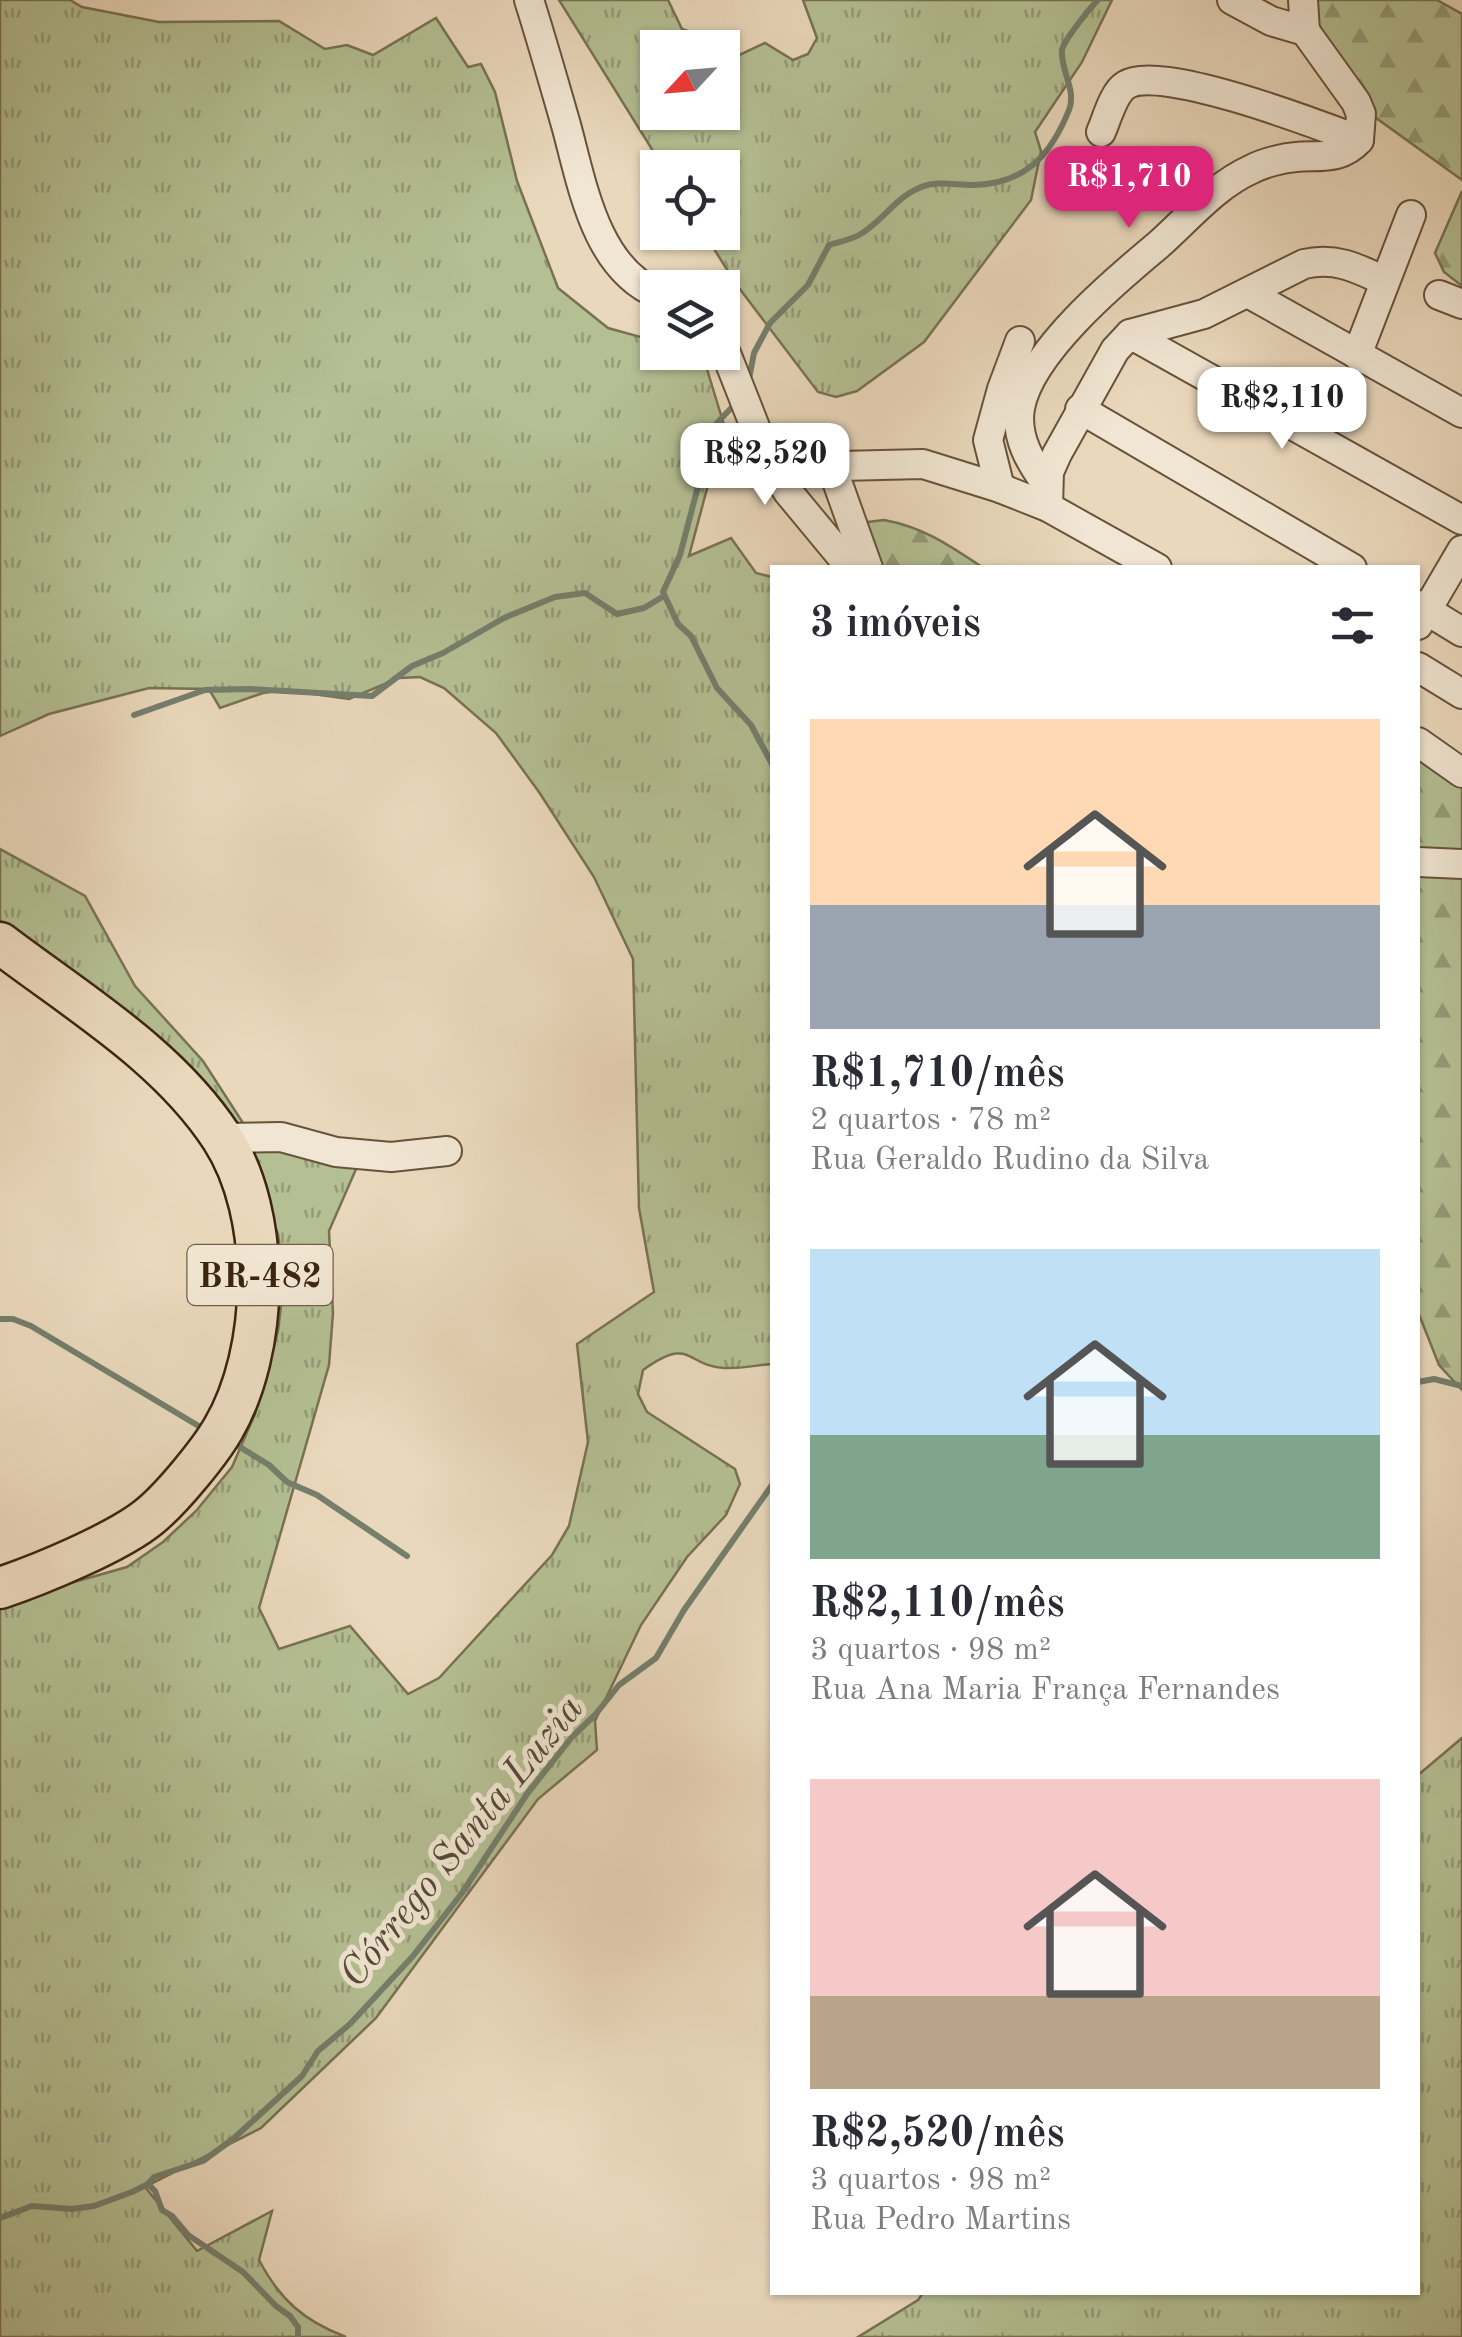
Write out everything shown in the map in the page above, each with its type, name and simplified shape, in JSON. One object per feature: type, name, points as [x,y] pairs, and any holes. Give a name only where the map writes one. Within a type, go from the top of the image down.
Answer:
[{"type":"highway","name":"BR-482","points":[[0,943],[127,1037],[177,1084],[222,1138],[246,1191],[261,1285],[253,1342],[224,1429],[151,1516],[122,1536],[0,1588]]},
{"type":"street","points":[[529,0],[587,203],[609,250],[626,274],[640,283]]},
{"type":"street","points":[[1232,0],[1272,21],[1304,30]]},
{"type":"street","points":[[1048,496],[1024,448],[1020,408],[1040,367],[1081,315],[1112,281],[1224,184],[1254,168],[1292,157],[1337,156],[1359,140],[1361,114],[1304,30],[1302,0]]},
{"type":"street","points":[[1100,132],[1119,92],[1140,80],[1171,82],[1230,96],[1359,140]]},
{"type":"street","points":[[1357,354],[1411,215]]},
{"type":"street","points":[[1048,496],[1057,454],[1080,409],[1130,334],[1204,314],[1304,264],[1321,260],[1356,267],[1384,280]]},
{"type":"street","points":[[1248,293],[1462,413]]},
{"type":"street","points":[[1130,334],[1462,520]]},
{"type":"street","points":[[1000,488],[988,440],[1020,341]]},
{"type":"street","points":[[732,370],[768,460],[788,492],[849,565]]},
{"type":"street","points":[[1080,409],[1347,565]]},
{"type":"street","points":[[867,565],[834,472],[836,468],[923,464],[1000,488],[1048,496],[1152,565]]},
{"type":"street","points":[[1462,550],[1420,614],[1462,632]]},
{"type":"street","points":[[1420,669],[1462,694]]},
{"type":"street","points":[[1420,743],[1462,772]]},
{"type":"street","points":[[1420,862],[1462,864]]},
{"type":"street","points":[[222,1138],[280,1137],[336,1152],[391,1157],[447,1150]]},
{"type":"green space","points":[[0,0],[70,0],[82,7],[159,22],[279,21],[325,49],[347,45],[373,55],[436,18],[468,67],[481,64],[495,92],[517,181],[558,288],[608,328],[640,337],[640,370],[707,370],[724,425],[689,556],[731,538],[756,573],[770,576],[770,1364],[724,1368],[680,1353],[643,1370],[638,1394],[647,1412],[735,1469],[740,1484],[726,1515],[687,1557],[641,1625],[595,1721],[597,1750],[538,1799],[376,2018],[261,2128],[145,2187],[197,2251],[272,2211],[259,2260],[267,2274],[295,2308],[346,2337],[0,2337],[0,1603],[127,1567],[163,1542],[196,1511],[232,1467],[255,1414],[278,1331],[284,1280],[278,1234],[258,1183],[146,1035],[0,920],[0,849],[85,896],[135,986],[203,1061],[252,1137],[360,1160],[329,1231],[333,1313],[329,1365],[259,1608],[279,1649],[350,1626],[408,1694],[439,1678],[552,1555],[569,1526],[588,1442],[577,1344],[654,1292],[639,1208],[633,959],[594,877],[496,733],[444,688],[420,677],[399,678],[349,699],[285,690],[220,708],[209,689],[149,688],[49,714],[0,736]]},
{"type":"green space","points":[[559,0],[668,0],[685,30],[640,30],[640,130],[740,130],[740,55],[765,43],[793,60],[808,54],[817,38],[803,0],[1112,0],[1082,62],[1035,132],[1041,151],[1031,200],[924,342],[857,391],[836,397],[818,392],[740,289],[740,270],[727,270],[715,250],[740,250],[740,150],[652,150]]},
{"type":"green space","points":[[1310,0],[1437,0],[1462,14],[1462,180],[1372,115],[1326,52]]},
{"type":"green space","points":[[1462,191],[1462,286],[1444,272],[1435,253]]},
{"type":"green space","points":[[884,520],[923,532],[979,565],[864,565],[855,533],[868,522]]},
{"type":"green space","points":[[1420,759],[1462,783],[1462,1390],[1439,1365],[1420,1317]]},
{"type":"green space","points":[[1462,1738],[1462,2337],[858,2337],[922,2295],[1420,2295],[1420,1773]]},
{"type":"waterway","name":"Córrego Santa Luzia","points":[[748,384],[754,353],[770,323],[808,285],[829,245],[859,235],[919,188],[1007,179],[1044,154],[1062,127],[1071,102],[1062,50],[1098,0]]},
{"type":"waterway","name":"Córrego Santa Luzia","points":[[736,403],[712,433],[680,555],[663,592],[717,688],[751,725],[770,760]]},
{"type":"waterway","points":[[134,715],[205,690],[372,696],[412,666],[504,618],[555,597],[585,593],[617,614],[644,608],[664,596]]},
{"type":"waterway","points":[[0,1319],[31,1326],[202,1428]]},
{"type":"waterway","points":[[1420,1382],[1434,1379],[1462,1386]]},
{"type":"waterway","points":[[235,1444],[269,1465],[287,1482],[317,1495],[407,1556]]},
{"type":"waterway","name":"Córrego Santa Luzia","points":[[0,2218],[32,2206],[94,2206],[132,2192],[154,2177],[203,2161],[302,2076],[318,2051],[350,2024],[413,1956],[572,1737],[619,1685],[656,1658],[684,1610],[770,1488]]},
{"type":"waterway","points":[[148,2184],[162,2210],[188,2235],[243,2272],[290,2316],[298,2327],[298,2337]]}]
